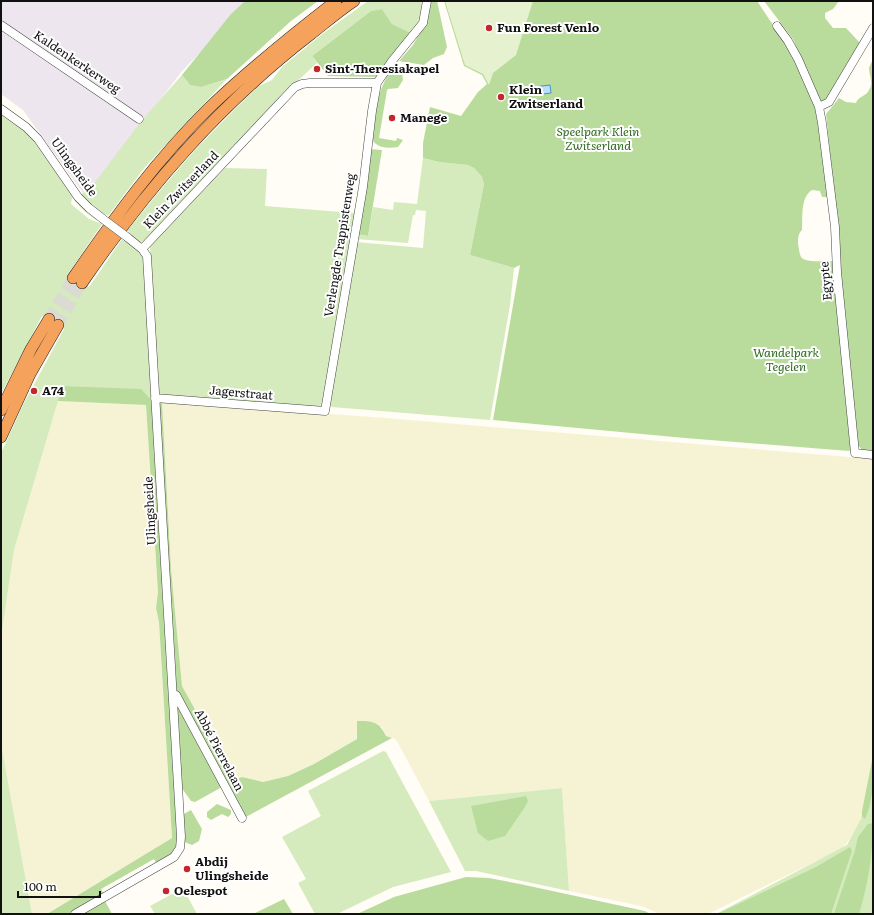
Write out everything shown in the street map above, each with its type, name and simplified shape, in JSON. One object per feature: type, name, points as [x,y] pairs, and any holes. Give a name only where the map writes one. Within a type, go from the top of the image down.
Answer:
[{"type":"highway","points":[[336,1],[264,57],[210,108],[158,164],[125,205],[78,281],[108,246],[133,212],[168,170],[215,117],[290,50],[354,1]]},
{"type":"highway","points":[[1,410],[31,349],[53,322],[1,437]]},
{"type":"street","points":[[377,83],[423,22],[427,1]]},
{"type":"street","name":"Kaldenkerkerweg","points":[[1,25],[139,119]]},
{"type":"street","name":"Egypte","points":[[777,26],[788,41],[798,60],[819,107],[828,161],[835,227],[837,272],[855,453],[873,455]]},
{"type":"street","points":[[819,107],[829,102],[873,28]]},
{"type":"street","name":"Klein Zwitserland","points":[[142,248],[295,87],[310,83],[377,83]]},
{"type":"street","name":"Verlengde Trappistenweg","points":[[325,412],[363,187],[372,111],[377,83]]},
{"type":"street","name":"Ulingsheide","points":[[1,108],[26,127],[38,139],[78,196],[89,208],[142,248],[147,256],[174,695],[181,837],[180,848],[174,857],[75,914]]},
{"type":"street","name":"Jagerstraat","points":[[156,398],[325,412]]},
{"type":"street","name":"Abbé Pierrelaan","points":[[174,695],[176,695],[242,818]]},
{"type":"shaded area","points":[[1,1],[251,1],[182,71],[86,197],[23,110],[1,94]]},
{"type":"shaded area","points":[[58,401],[146,405],[158,592],[156,608],[159,622],[172,838],[47,914],[32,914],[1,743],[1,638],[14,550]]},
{"type":"shaded area","points":[[162,402],[386,418],[873,459],[873,755],[862,811],[864,819],[843,848],[708,914],[660,914],[641,906],[569,891],[562,788],[429,801],[398,743],[395,739],[386,736],[382,727],[356,735],[357,739],[314,764],[288,776],[263,782],[242,777],[234,780],[182,686],[171,569]]},
{"type":"green space","points":[[245,1],[318,1],[291,21],[227,79],[201,87],[190,85],[182,75],[231,14]]},
{"type":"green space","points":[[368,1],[424,1],[421,17],[411,33],[392,24],[382,9],[371,11],[312,56],[317,63],[292,86],[146,241],[138,242],[128,234],[130,232],[127,231],[193,152],[236,108],[259,86],[272,80],[282,67],[321,35]]},
{"type":"green space","points":[[430,1],[437,1],[447,47],[444,54],[433,58],[424,65],[399,61],[413,45],[422,29]]},
{"type":"green space","points":[[444,1],[757,1],[791,52],[816,108],[829,197],[822,197],[820,191],[812,190],[808,193],[804,203],[802,230],[798,236],[798,244],[800,255],[803,259],[834,261],[851,449],[849,451],[685,438],[493,420],[520,265],[514,268],[470,255],[484,184],[482,177],[474,168],[468,165],[439,162],[423,158],[423,143],[430,107],[461,116],[478,92],[487,84],[482,75],[464,66]]},
{"type":"green space","name":"Fun Forest Venlo","points":[[445,1],[533,1],[516,55],[493,73],[489,85],[483,74],[465,65]]},
{"type":"green space","points":[[764,1],[839,1],[833,9],[825,13],[825,18],[833,28],[846,28],[860,43],[826,101],[821,101],[816,94],[793,39]]},
{"type":"green space","points":[[382,9],[392,24],[411,33],[378,77],[328,76],[312,56],[371,11]]},
{"type":"green space","points":[[873,59],[873,452],[863,451],[857,444],[826,114],[839,98],[846,102],[856,103],[858,99],[868,92],[871,84],[869,68]]},
{"type":"green space","points":[[393,68],[397,68],[402,72],[403,80],[398,88],[387,90],[379,138],[396,141],[397,138],[403,140],[398,147],[386,148],[376,144],[371,138],[380,93],[383,84]]},
{"type":"green space","points":[[182,75],[190,85],[201,87],[227,79],[145,167],[108,216],[106,214],[104,217],[81,195],[96,181],[142,120]]},
{"type":"green space","points":[[1,112],[24,129],[36,141],[98,218],[96,220],[89,215],[72,197],[71,204],[89,219],[102,224],[68,274],[89,287],[122,239],[124,241],[125,239],[140,251],[144,260],[152,401],[60,386],[58,401],[14,550],[1,638],[1,453],[23,405],[64,329],[42,316],[1,394]]},
{"type":"green space","points":[[370,149],[382,150],[368,236],[357,234]]},
{"type":"green space","points":[[423,158],[439,162],[468,165],[474,168],[482,177],[484,184],[470,255],[514,268],[510,305],[490,420],[332,407],[330,405],[356,242],[423,248],[426,211],[416,210],[415,215],[413,215],[408,243],[356,239],[356,234],[368,236],[373,207],[393,210],[394,202],[417,204]]},
{"type":"green space","points":[[225,168],[267,169],[265,206],[355,213],[323,403],[318,408],[160,395],[158,389],[150,246]]},
{"type":"green space","points":[[60,386],[141,389],[152,401],[179,838],[176,851],[157,864],[154,859],[101,889],[104,894],[69,914],[47,914],[172,838],[159,622],[156,608],[158,592],[146,405],[58,401]]},
{"type":"green space","points":[[158,402],[162,402],[171,569],[182,686],[234,780],[242,777],[263,782],[288,776],[314,764],[357,739],[357,721],[374,723],[381,727],[386,736],[392,738],[244,818],[174,688]]},
{"type":"green space","points":[[180,705],[222,787],[195,802],[191,801],[181,787],[176,706]]},
{"type":"green space","points":[[1,743],[32,914],[1,914]]},
{"type":"green space","points":[[383,751],[386,752],[451,872],[393,887],[337,914],[315,914],[298,883],[306,879],[282,837],[321,816],[308,791]]},
{"type":"green space","points":[[873,755],[873,780],[870,804],[865,819],[862,816],[862,811]]},
{"type":"green space","points":[[873,771],[873,914],[716,914],[847,845],[861,819]]},
{"type":"green space","points":[[562,788],[569,891],[476,871],[465,871],[429,801]]},
{"type":"green space","points":[[526,796],[528,801],[525,807],[505,836],[488,841],[478,833],[471,806]]},
{"type":"green space","points":[[217,804],[231,810],[231,814],[228,817],[222,814],[211,820],[207,817],[207,812]]},
{"type":"green space","points":[[191,810],[202,829],[199,841],[192,845],[184,842],[182,815]]},
{"type":"green space","points":[[873,823],[869,869],[859,914],[834,914],[858,837],[868,824]]},
{"type":"green space","points":[[850,847],[852,851],[831,914],[717,914],[816,867]]},
{"type":"green space","points":[[466,877],[489,878],[520,884],[645,911],[650,914],[357,914],[394,897]]},
{"type":"green space","points":[[183,888],[197,914],[155,914],[150,906]]},
{"type":"green space","points":[[104,899],[112,914],[80,914]]},
{"type":"green space","points":[[284,899],[293,914],[253,914]]},
{"type":"water","points":[[550,85],[551,93],[535,95],[534,87]]},
{"type":"tunnel","points":[[49,319],[73,278]]},
{"type":"tunnel","points":[[58,325],[82,283]]},
{"type":"place","name":"Fun Forest Venlo","points":[[489,28]]},
{"type":"place","name":"Sint-Theresiakapel","points":[[317,69]]},
{"type":"place","name":"Klein Zwitserland","points":[[501,97]]},
{"type":"place","name":"Manege","points":[[392,118]]},
{"type":"place","name":"A74","points":[[34,391]]},
{"type":"place","name":"Abdij Ulingsheide","points":[[187,869]]},
{"type":"place","name":"Oelespot","points":[[166,891]]},
{"type":"park label","name":"Speelpark Klein Zwitserland","points":[[598,139]]},
{"type":"park label","name":"Wandelpark Tegelen","points":[[786,360]]}]
